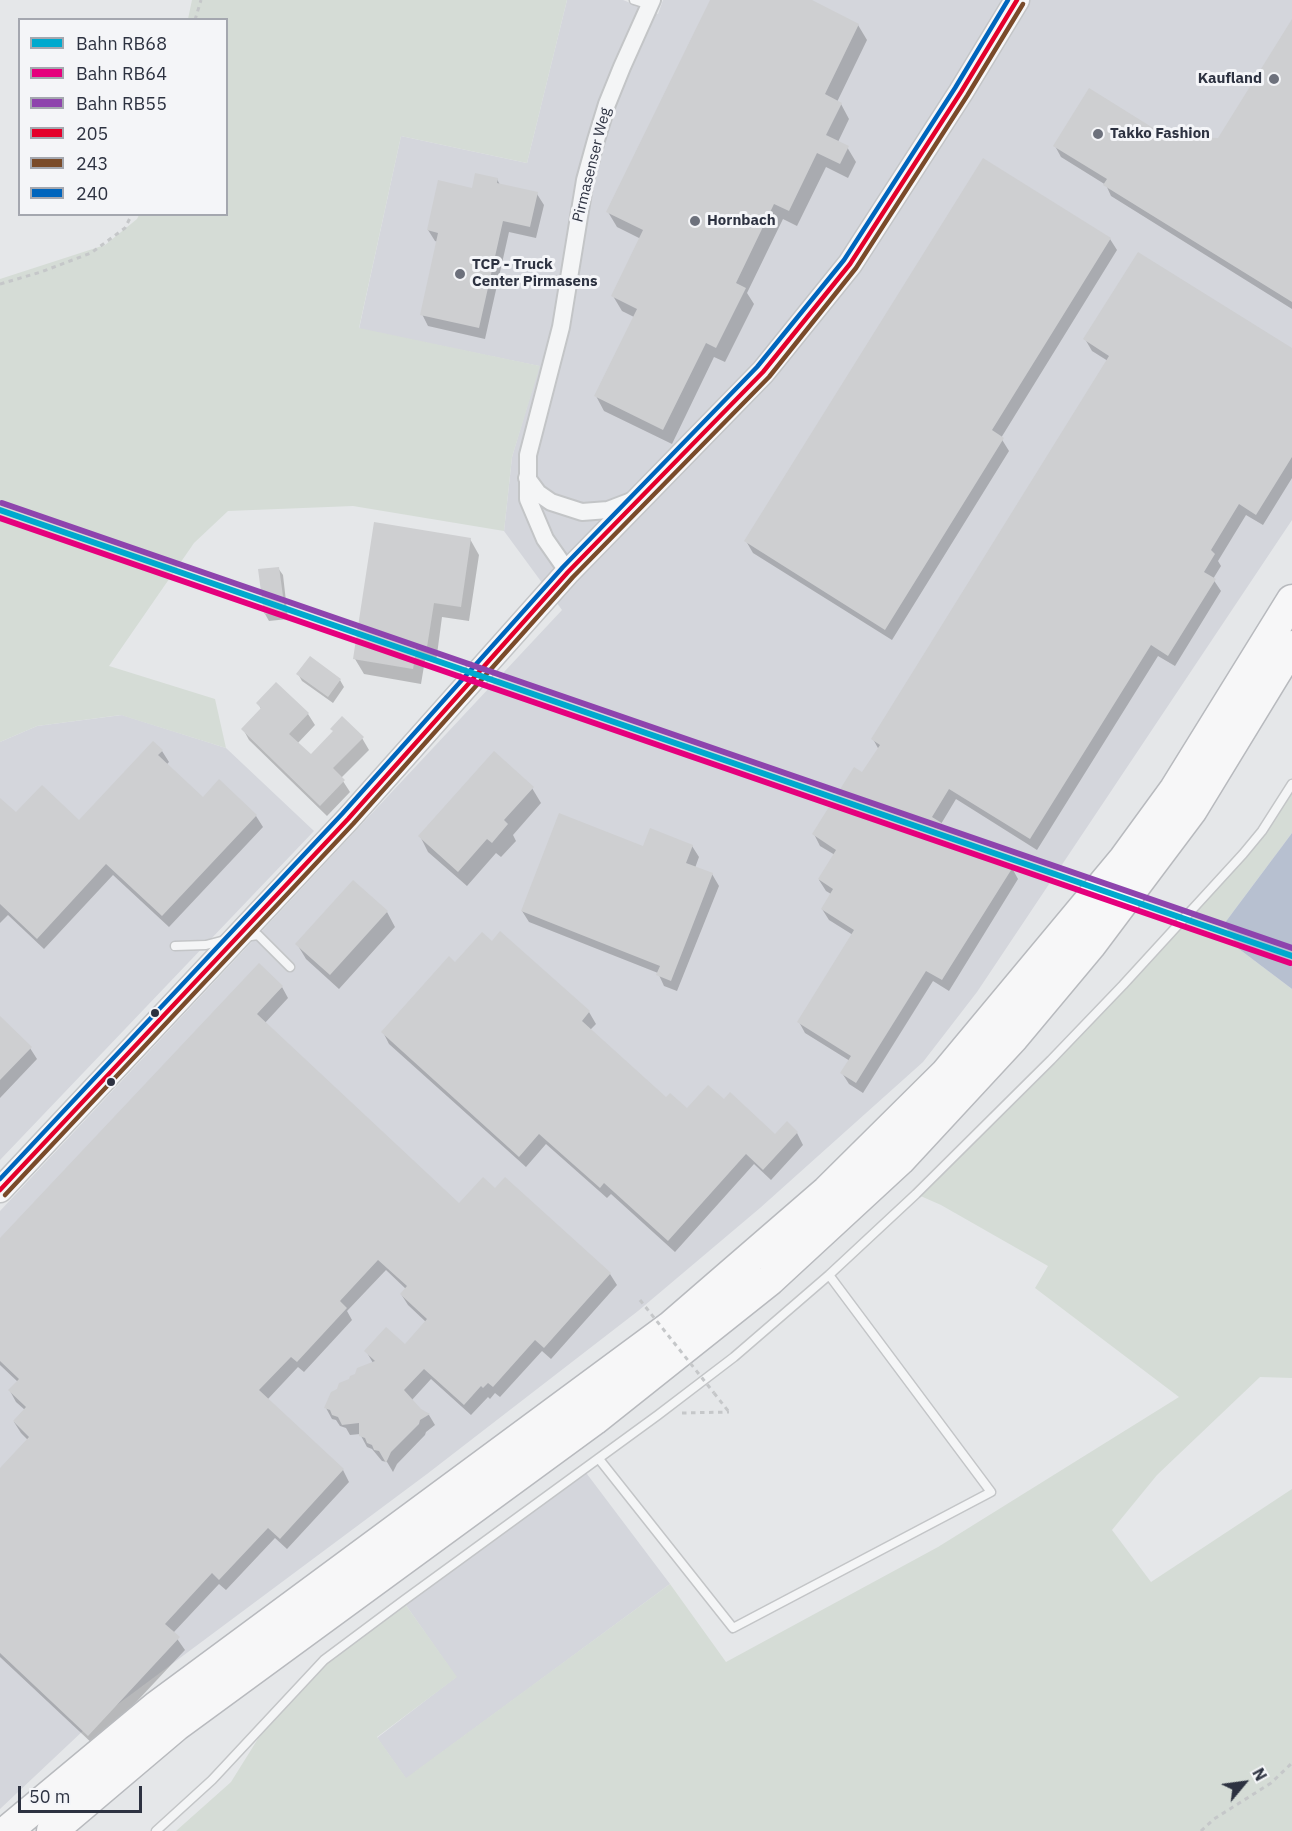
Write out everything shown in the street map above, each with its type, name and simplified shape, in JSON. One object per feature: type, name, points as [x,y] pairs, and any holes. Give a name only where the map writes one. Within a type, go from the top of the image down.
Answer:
[{"type":"highway","points":[[7,1831],[157,1706],[671,1326],[827,1191],[945,1074],[1124,859],[1175,789],[1292,600]]},
{"type":"highway","points":[[52,1831],[176,1726],[622,1398],[770,1280],[900,1160],[1014,1037],[1090,946],[1192,810],[1292,646]]},
{"type":"street","points":[[2,1185],[348,819],[568,572],[763,372],[850,264],[961,92],[1017,0]]},
{"type":"street","name":"Pirmasenser Weg","points":[[568,572],[536,523],[528,499],[526,477],[528,455],[561,327],[585,180],[607,104],[645,2]]},
{"type":"street","points":[[526,477],[538,493],[551,502],[582,512],[608,510],[640,497]]},
{"type":"lane","points":[[156,1831],[212,1780],[324,1660],[671,1405],[734,1356],[829,1275],[924,1186],[1123,985],[1243,854],[1262,831],[1292,784]]},
{"type":"lane","points":[[176,946],[206,945],[237,937],[258,935],[290,967]]},
{"type":"lane","points":[[599,1459],[733,1628],[991,1492],[829,1275]]},
{"type":"path","points":[[196,18],[201,0]]},
{"type":"path","points":[[0,284],[41,272],[91,253],[125,228],[131,216]]},
{"type":"path","points":[[640,1300],[729,1412],[676,1413],[671,1405]]},
{"type":"path","points":[[1201,1831],[1271,1783],[1292,1762]]},
{"type":"shaded area","points":[[192,0],[567,0],[527,163],[401,136],[359,328],[540,366],[512,457],[504,531],[353,506],[228,511],[194,543],[109,666],[215,699],[226,748],[121,715],[37,726],[0,742],[0,279],[105,245],[138,216],[228,216],[228,18],[188,18]]},
{"type":"shaded area","points":[[567,0],[623,0],[658,14],[663,0],[1292,0],[1292,520],[977,992],[923,1062],[760,1208],[638,1311],[427,1474],[86,1728],[0,1809],[0,1211],[562,610],[504,531],[512,457],[539,366],[359,329],[401,136],[527,163]]},
{"type":"shaded area","points":[[122,715],[226,748],[314,831],[0,1160],[0,742],[37,726]]},
{"type":"shaded area","points":[[1292,783],[1292,833],[1224,924],[1239,949],[1292,989],[1292,1378],[1260,1377],[1157,1475],[1112,1530],[1151,1582],[1292,1489],[1292,1831],[176,1831],[231,1782],[274,1713],[324,1660],[403,1601],[457,1677],[377,1737],[406,1778],[670,1584],[726,1662],[938,1547],[1179,1397],[1035,1288],[1048,1266],[941,1205],[916,1194],[1051,1060],[1243,854]]},
{"type":"shaded area","points":[[584,1470],[670,1584],[406,1779],[377,1738],[456,1677],[403,1601]]},
{"type":"water","points":[[1292,833],[1292,989],[1239,949],[1224,924]]},
{"type":"building","name":"Hornbach","points":[[710,0],[812,0],[859,24],[825,94],[842,103],[826,135],[849,146],[840,164],[817,153],[789,211],[774,204],[736,283],[746,288],[716,348],[706,343],[663,430],[594,396],[637,309],[611,296],[643,230],[606,212]]},
{"type":"building","points":[[1292,19],[1292,302],[1103,185],[1107,179],[1053,146],[1089,88],[1166,136],[1218,138]]},
{"type":"building","points":[[983,158],[1111,238],[992,430],[1004,438],[885,630],[744,541]]},
{"type":"building","name":"TCP - Truck Center Pirmasens","points":[[475,173],[498,178],[497,183],[538,192],[530,227],[503,221],[479,328],[420,315],[438,233],[427,230],[438,180],[472,188]]},
{"type":"building","points":[[1138,252],[1292,348],[1292,457],[1256,515],[1239,504],[1211,550],[1215,554],[1204,572],[1216,579],[1168,656],[1151,645],[1030,839],[949,789],[932,817],[1013,867],[942,980],[926,971],[856,1083],[840,1073],[851,1056],[797,1022],[854,930],[821,909],[833,889],[818,879],[836,850],[812,834],[854,767],[862,772],[880,745],[871,739],[1109,356],[1083,339]]},
{"type":"building","points":[[374,522],[471,538],[461,607],[434,603],[427,647],[417,645],[413,669],[353,659]]},
{"type":"building","points":[[279,567],[285,611],[264,614],[258,569]]},
{"type":"building","points":[[310,656],[341,679],[328,697],[296,674]]},
{"type":"building","points":[[276,682],[309,713],[289,734],[311,754],[333,731],[330,729],[342,716],[364,737],[333,768],[345,780],[320,806],[241,729],[261,708],[256,703]]},
{"type":"building","points":[[153,741],[163,750],[158,755],[203,797],[219,779],[257,815],[162,916],[106,864],[37,939],[0,904],[0,798],[16,812],[42,785],[79,820]]},
{"type":"building","points":[[494,751],[534,787],[504,820],[508,824],[492,843],[487,839],[458,872],[418,836]]},
{"type":"building","points":[[559,813],[643,846],[650,828],[693,845],[686,863],[713,873],[671,981],[656,975],[660,966],[521,911]]},
{"type":"building","points":[[353,880],[388,911],[330,975],[295,944]]},
{"type":"building","points":[[500,931],[590,1011],[582,1021],[666,1097],[670,1093],[687,1108],[708,1085],[724,1099],[730,1092],[775,1134],[787,1121],[798,1132],[763,1170],[746,1154],[668,1241],[604,1183],[600,1188],[539,1134],[519,1157],[381,1032],[449,956],[455,962],[482,932],[492,941]]},
{"type":"building","points":[[259,963],[283,986],[257,1014],[459,1203],[483,1177],[495,1188],[505,1177],[611,1273],[544,1348],[535,1340],[493,1387],[488,1383],[483,1388],[481,1386],[464,1405],[424,1369],[404,1390],[421,1409],[430,1414],[420,1420],[419,1424],[391,1452],[386,1463],[379,1451],[374,1450],[365,1438],[359,1436],[359,1423],[342,1425],[338,1417],[324,1408],[331,1392],[337,1389],[339,1383],[355,1374],[357,1368],[375,1361],[364,1351],[386,1327],[405,1344],[427,1319],[400,1294],[407,1286],[378,1260],[340,1301],[347,1308],[297,1362],[291,1357],[259,1390],[344,1469],[280,1539],[268,1528],[219,1580],[212,1573],[165,1624],[180,1637],[88,1736],[0,1653],[0,1468],[29,1437],[13,1421],[26,1407],[8,1390],[19,1379],[0,1361],[0,1238]]},
{"type":"building","points":[[0,1016],[32,1047],[0,1080]]},
{"type":"rail line","name":"RB55","points":[[2,503],[1292,948]]},
{"type":"rail line","name":"RB68","points":[[0,510],[1292,956]]},
{"type":"rail line","name":"RB64","points":[[0,518],[1290,963]]},
{"type":"transit line","name":"240","points":[[0,1179],[342,814],[563,567],[757,367],[844,260],[955,88],[1008,0]]},
{"type":"transit line","name":"205","points":[[0,1190],[348,819],[568,572],[763,372],[850,264],[961,92],[1017,0]]},
{"type":"transit line","name":"243","points":[[5,1195],[353,824],[573,577],[769,377],[856,268],[967,96],[1023,4]]},
{"type":"place","name":"Kaufland","points":[[1274,79]]},
{"type":"place","name":"Takko Fashion","points":[[1098,134]]},
{"type":"place","name":"Hornbach","points":[[695,221]]},
{"type":"place","name":"TCP - Truck Center Pirmasens","points":[[460,274]]}]
